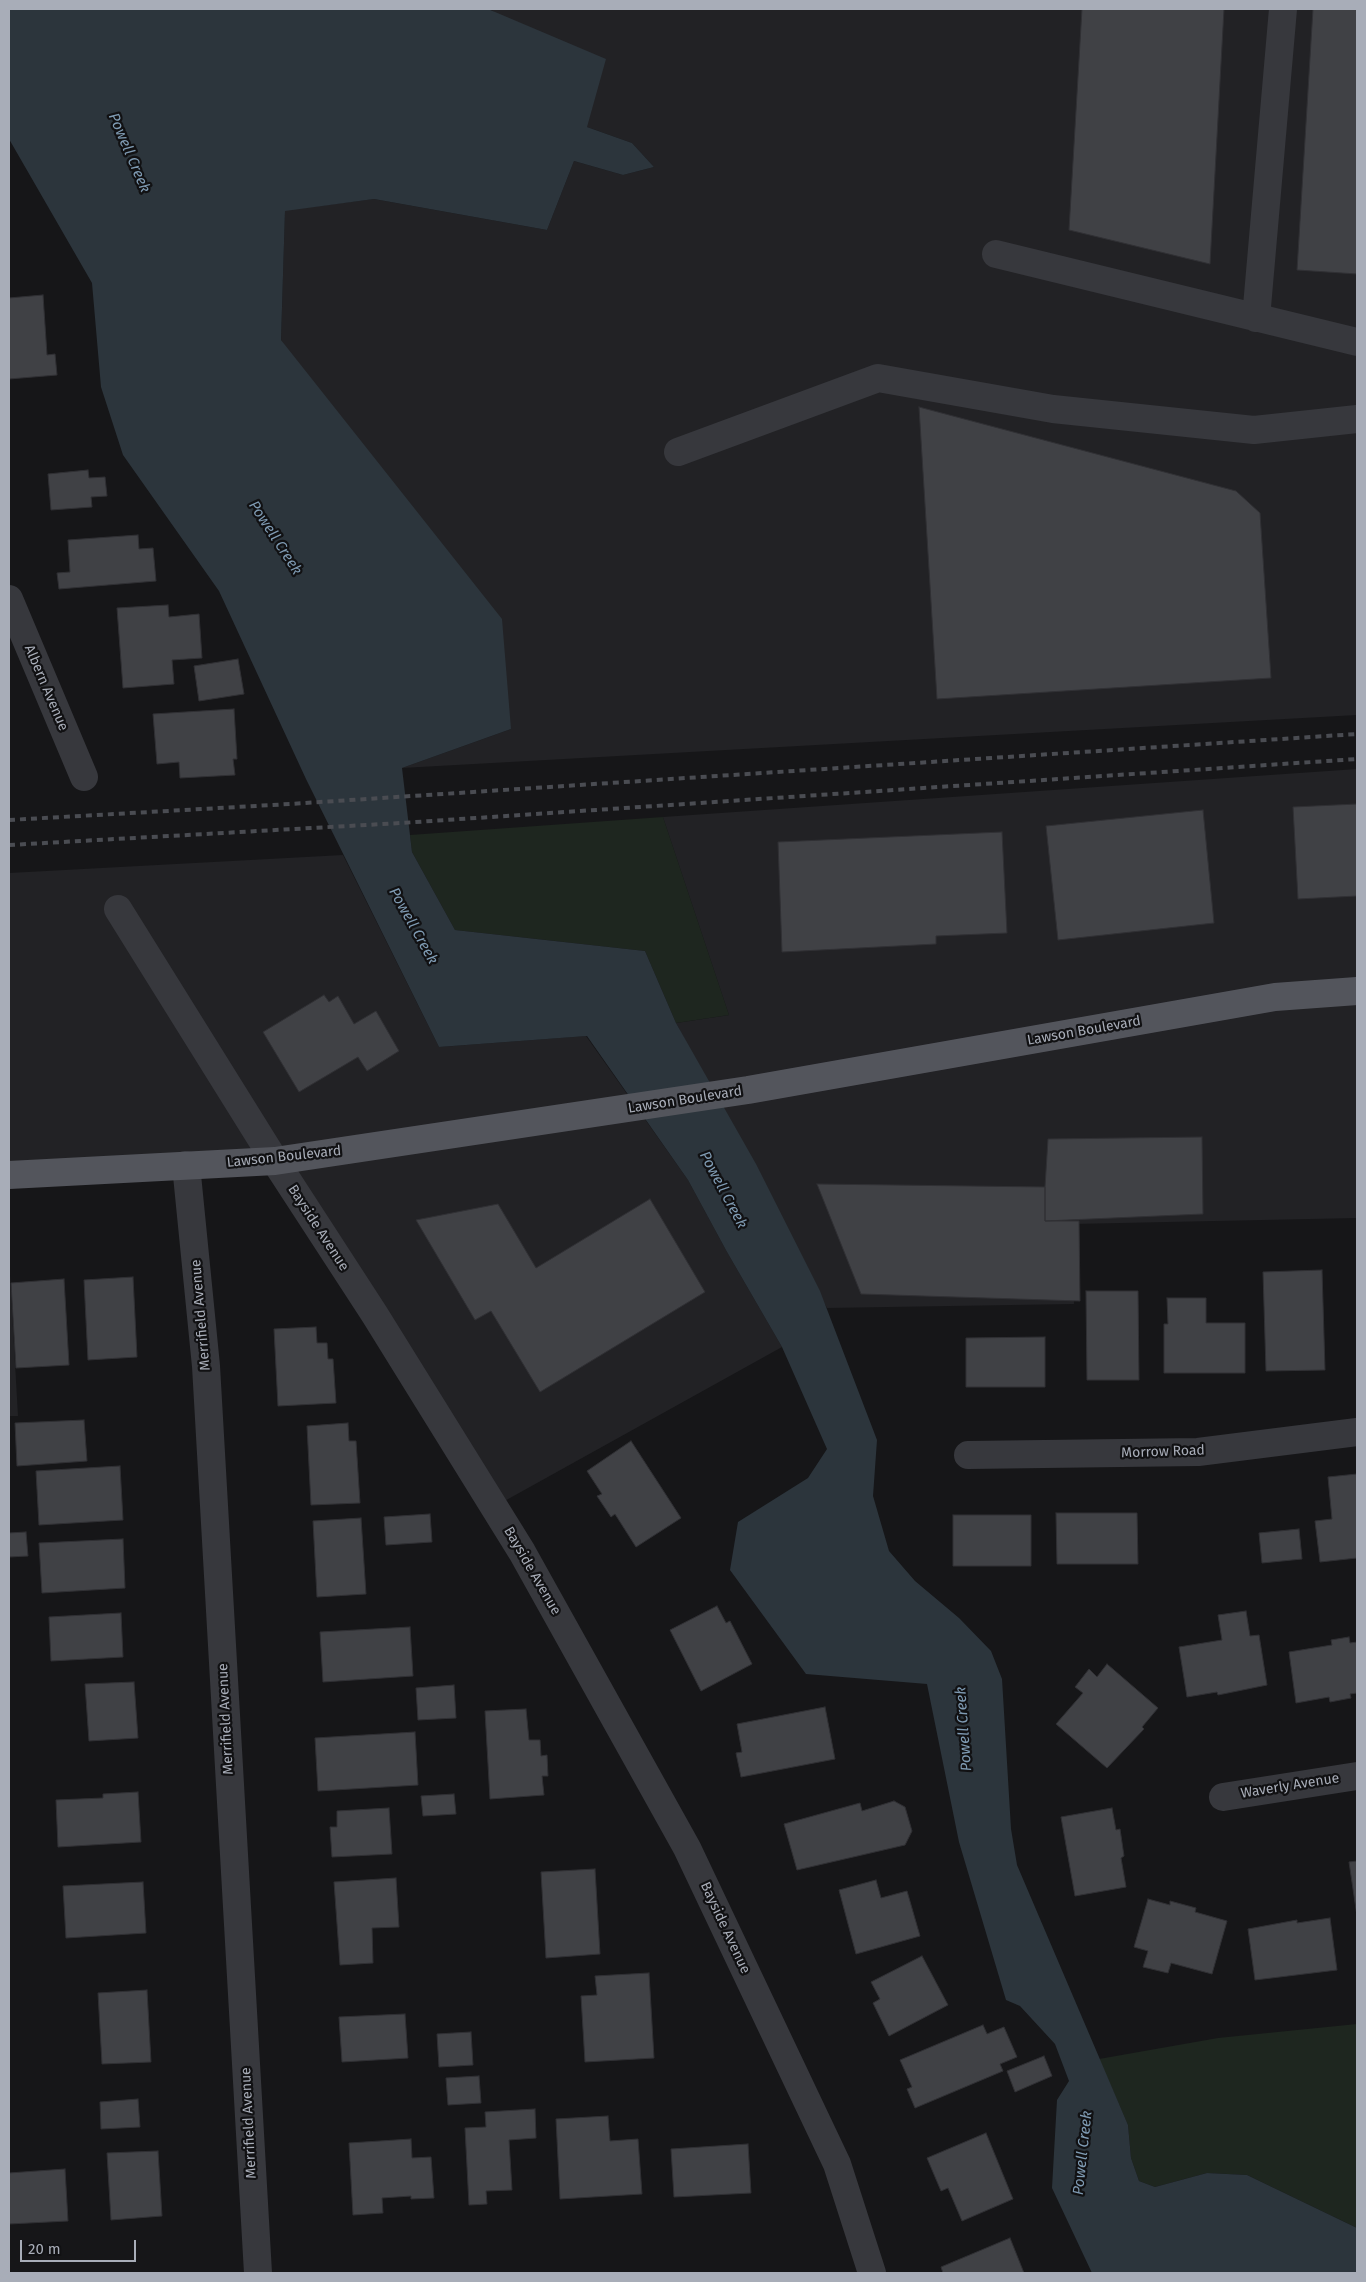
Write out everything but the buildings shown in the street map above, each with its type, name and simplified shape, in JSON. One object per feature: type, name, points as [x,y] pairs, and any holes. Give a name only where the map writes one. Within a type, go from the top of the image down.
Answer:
[{"type":"main road","name":"Lawson Boulevard","points":[[9,1175],[275,1161],[748,1090],[1275,997],[1357,991]]},
{"type":"street","points":[[1256,318],[1283,9]]},
{"type":"street","points":[[996,254],[1357,342]]},
{"type":"street","points":[[678,452],[878,378],[1053,409],[1254,430],[1357,419]]},
{"type":"street","name":"Albern Avenue","points":[[9,598],[84,777]]},
{"type":"street","name":"Bayside Avenue","points":[[118,909],[275,1161],[375,1315],[522,1552],[687,1848],[837,2164],[872,2273]]},
{"type":"street","name":"Merrifield Avenue","points":[[186,1165],[206,1366],[258,2273]]},
{"type":"street","name":"Morrow Road","points":[[968,1455],[1198,1452],[1357,1432]]},
{"type":"street","name":"Waverly Avenue","points":[[1223,1797],[1357,1776]]},
{"type":"shaded area","points":[[488,9],[1357,9],[1357,715],[402,768],[511,729],[281,340],[285,210],[374,199],[547,230],[574,161],[623,175],[654,167],[632,143],[587,127],[493,11]]},
{"type":"shaded area","points":[[1357,769],[1357,1218],[1073,1224],[1074,1304],[827,1308],[676,1023],[729,1015],[663,817]]},
{"type":"shaded area","points":[[663,817],[729,1015],[676,1023],[645,951],[455,930],[412,852],[410,835]]},
{"type":"shaded area","points":[[343,855],[439,1047],[586,1036],[688,1180],[782,1347],[501,1503],[266,1171],[9,1180],[9,873]]},
{"type":"shaded area","points":[[9,1257],[18,1416],[9,1416]]},
{"type":"shaded area","points":[[1357,2024],[1357,2228],[1247,2175],[1207,2173],[1155,2187],[1139,2181],[1131,2158],[1128,2125],[1099,2059],[1218,2038]]},
{"type":"water","name":"Powell Creek","points":[[9,9],[488,9],[606,59],[587,127],[632,143],[654,167],[623,175],[574,161],[547,230],[374,199],[285,211],[281,340],[502,619],[511,729],[402,768],[412,852],[455,930],[645,951],[676,1023],[756,1164],[820,1291],[877,1440],[873,1496],[889,1551],[915,1581],[959,1618],[991,1651],[1002,1679],[1011,1829],[1017,1865],[1128,2125],[1131,2158],[1139,2181],[1155,2187],[1207,2173],[1247,2175],[1357,2228],[1357,2273],[1092,2273],[1052,2188],[1057,2100],[1069,2081],[1055,2044],[1020,2006],[1006,2000],[959,1842],[927,1684],[806,1674],[730,1570],[738,1522],[808,1478],[827,1449],[782,1347],[688,1180],[587,1036],[439,1047],[306,779],[219,591],[123,455],[101,387],[92,283],[9,139]]},
{"type":"railway","points":[[9,820],[290,804],[1357,734]]},
{"type":"railway","points":[[9,845],[401,823],[1357,759]]}]
